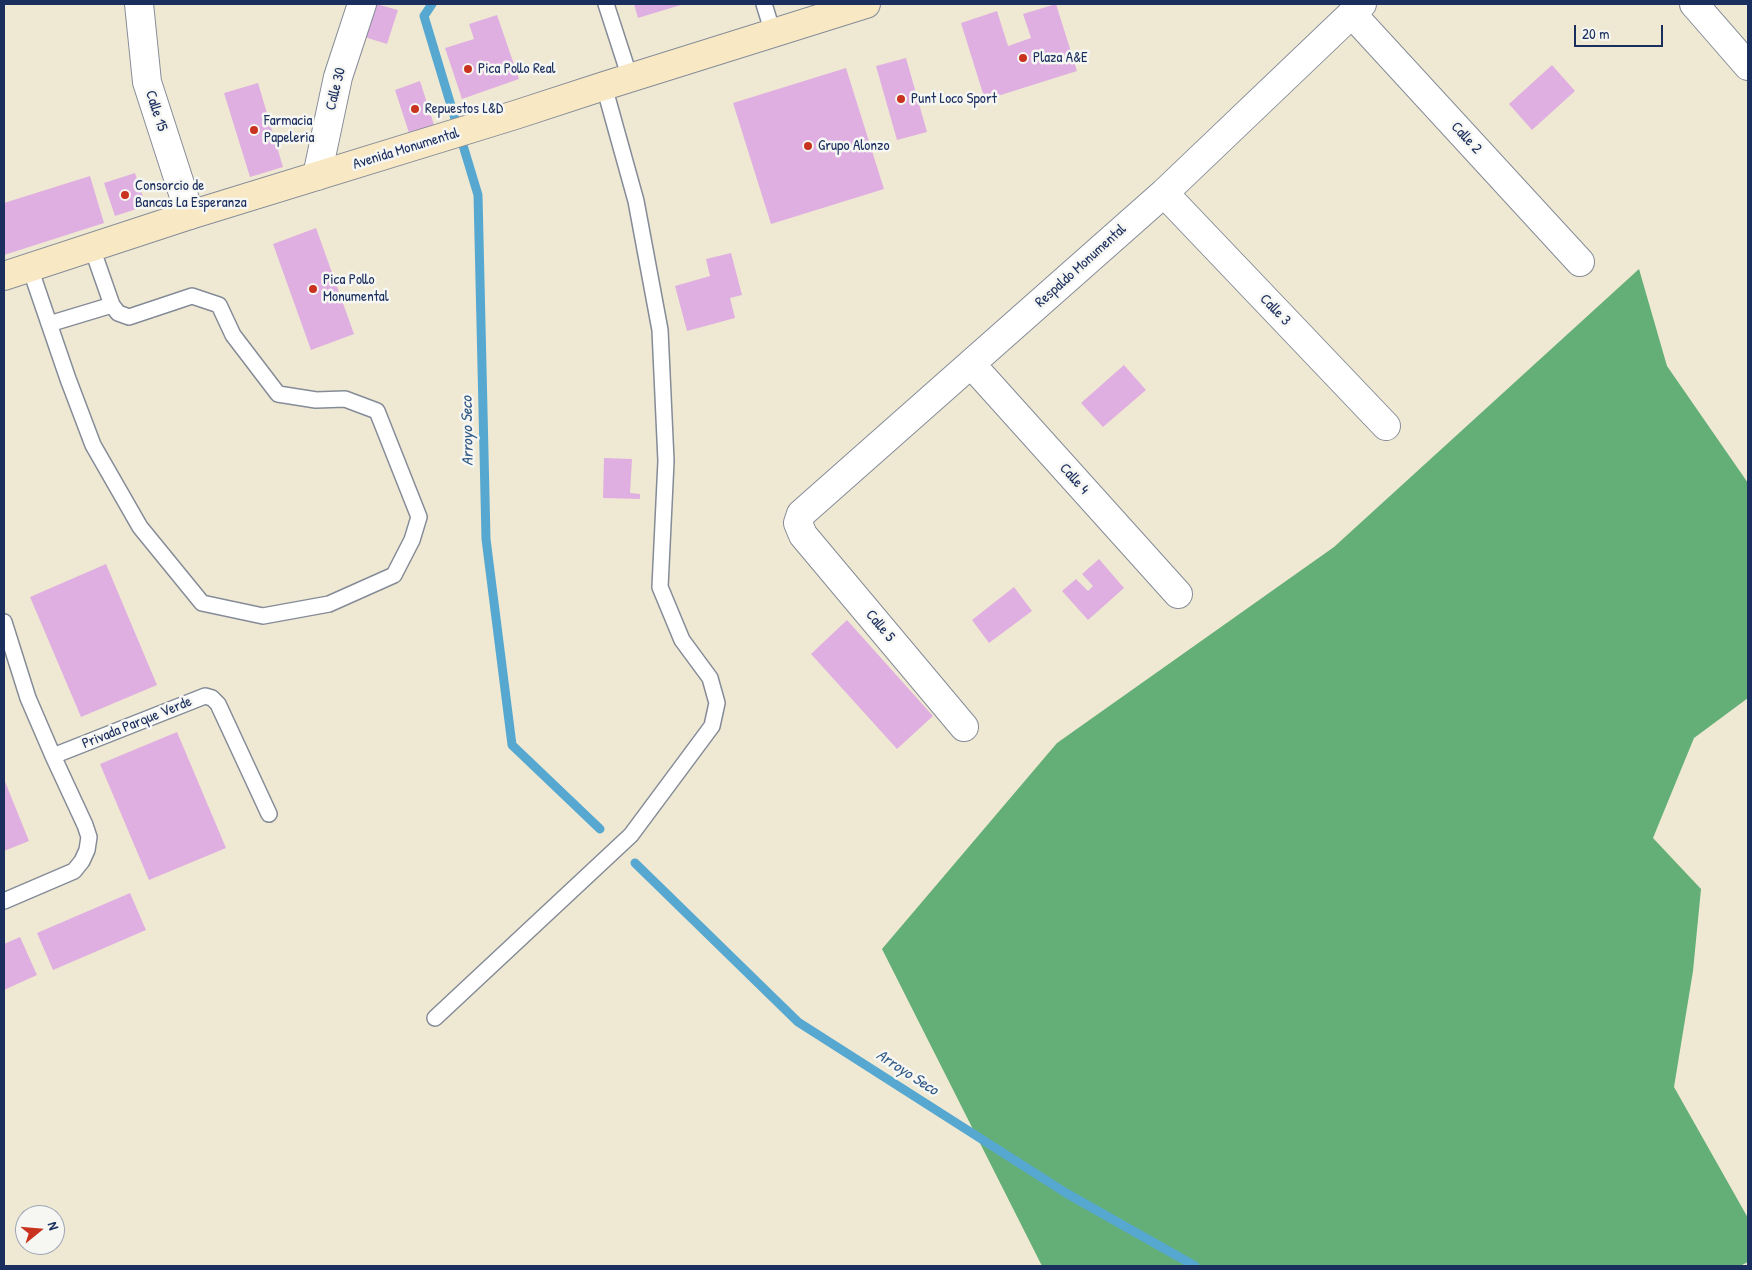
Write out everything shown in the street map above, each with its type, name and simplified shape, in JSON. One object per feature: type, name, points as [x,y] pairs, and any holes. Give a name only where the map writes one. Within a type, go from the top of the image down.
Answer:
[{"type":"main road","name":"Avenida Monumental","points":[[4,276],[190,215],[436,140],[866,4]]},
{"type":"street","name":"Calle 15","points":[[139,4],[147,82],[190,215]]},
{"type":"street","name":"Calle 30","points":[[317,176],[338,77],[362,4]]},
{"type":"street","points":[[1694,4],[1748,66]]},
{"type":"street","name":"Respaldo Monumental","points":[[798,524],[802,514],[1164,193],[1357,9]]},
{"type":"street","name":"Calle 2","points":[[1357,9],[1580,262]]},
{"type":"street","name":"Calle 3","points":[[1164,193],[1386,426]]},
{"type":"street","name":"Calle 4","points":[[971,364],[1178,594]]},
{"type":"street","name":"Calle 5","points":[[798,524],[803,535],[964,727]]},
{"type":"lane","points":[[606,4],[630,78]]},
{"type":"lane","points":[[764,4],[772,33]]},
{"type":"lane","points":[[435,1018],[631,835],[712,726],[717,703],[710,678],[682,640],[660,587],[666,462],[660,330],[636,201],[604,86]]},
{"type":"lane","points":[[30,268],[93,445],[140,527],[202,603],[263,616],[329,604],[394,575],[412,540],[419,518],[377,411],[345,399],[316,400],[278,394],[234,335],[219,305],[192,296],[129,317],[118,313],[112,305],[92,248]]},
{"type":"lane","points":[[50,324],[112,305]]},
{"type":"lane","points":[[4,622],[28,698],[86,825],[89,837],[88,850],[82,862],[74,870],[4,901]]},
{"type":"lane","name":"Privada Parque Verde","points":[[53,756],[205,696],[212,698],[218,704],[269,814]]},
{"type":"green space","points":[[1639,269],[1667,366],[1748,483],[1748,698],[1694,738],[1653,838],[1701,889],[1693,971],[1674,1087],[1748,1218],[1748,1262],[1740,1266],[1042,1266],[882,949],[1057,743],[1334,547]]},
{"type":"building","points":[[368,4],[376,4],[398,10],[387,44],[358,35]]},
{"type":"building","points":[[634,4],[684,4],[638,18]]},
{"type":"building","name":"Plaza A&E","points":[[1056,4],[1077,71],[985,100],[961,23],[997,11],[1008,46],[1031,38],[1023,14]]},
{"type":"building","points":[[497,15],[519,79],[462,99],[445,48],[474,39],[469,24]]},
{"type":"building","name":"Punt Loco Sport","points":[[906,58],[927,132],[897,140],[876,66]]},
{"type":"building","points":[[1552,65],[1575,91],[1532,130],[1509,104]]},
{"type":"building","name":"Grupo Alonzo","points":[[846,68],[884,189],[771,224],[733,103]]},
{"type":"building","name":"Repuestos L&D","points":[[420,81],[435,128],[410,136],[395,90]]},
{"type":"building","name":"Farmacia Papeleria","points":[[258,83],[283,167],[250,177],[224,93]]},
{"type":"building","name":"Consorcio de Bancas La Esperanza","points":[[135,173],[146,206],[115,216],[104,183]]},
{"type":"building","points":[[90,176],[104,223],[4,255],[4,203]]},
{"type":"building","name":"Pica Pollo Monumental","points":[[316,228],[354,334],[311,350],[273,244]]},
{"type":"building","points":[[731,253],[742,295],[730,298],[735,318],[687,331],[675,286],[710,276],[706,259]]},
{"type":"building","points":[[1124,365],[1146,390],[1103,427],[1081,403]]},
{"type":"building","points":[[604,458],[632,459],[630,493],[640,494],[640,499],[603,498]]},
{"type":"building","points":[[1099,559],[1124,588],[1088,620],[1062,591],[1076,579],[1088,591],[1093,586],[1082,574]]},
{"type":"building","points":[[106,564],[157,685],[81,717],[30,597]]},
{"type":"building","points":[[1014,587],[1032,611],[989,643],[972,620]]},
{"type":"building","points":[[847,620],[933,716],[897,749],[811,654]]},
{"type":"building","points":[[177,732],[226,848],[149,880],[100,764]]},
{"type":"building","points":[[4,779],[29,841],[4,851]]},
{"type":"building","points":[[130,893],[146,930],[53,970],[37,933]]},
{"type":"building","points":[[20,937],[37,975],[4,990],[4,944]]},
{"type":"waterway","name":"Arroyo Seco","points":[[432,4],[424,16],[478,195],[486,539],[512,745],[600,829]]},
{"type":"waterway","name":"Arroyo Seco","points":[[635,863],[798,1022],[1066,1193],[1195,1266]]},
{"type":"place","name":"Plaza A&E","points":[[1023,58]]},
{"type":"place","name":"Pica Pollo Real","points":[[468,69]]},
{"type":"place","name":"Punt Loco Sport","points":[[901,99]]},
{"type":"place","name":"Repuestos L&D","points":[[415,109]]},
{"type":"place","name":"Farmacia Papeleria","points":[[254,130]]},
{"type":"place","name":"Grupo Alonzo","points":[[808,146]]},
{"type":"place","name":"Consorcio de Bancas La Esperanza","points":[[125,195]]},
{"type":"place","name":"Pica Pollo Monumental","points":[[313,289]]}]
